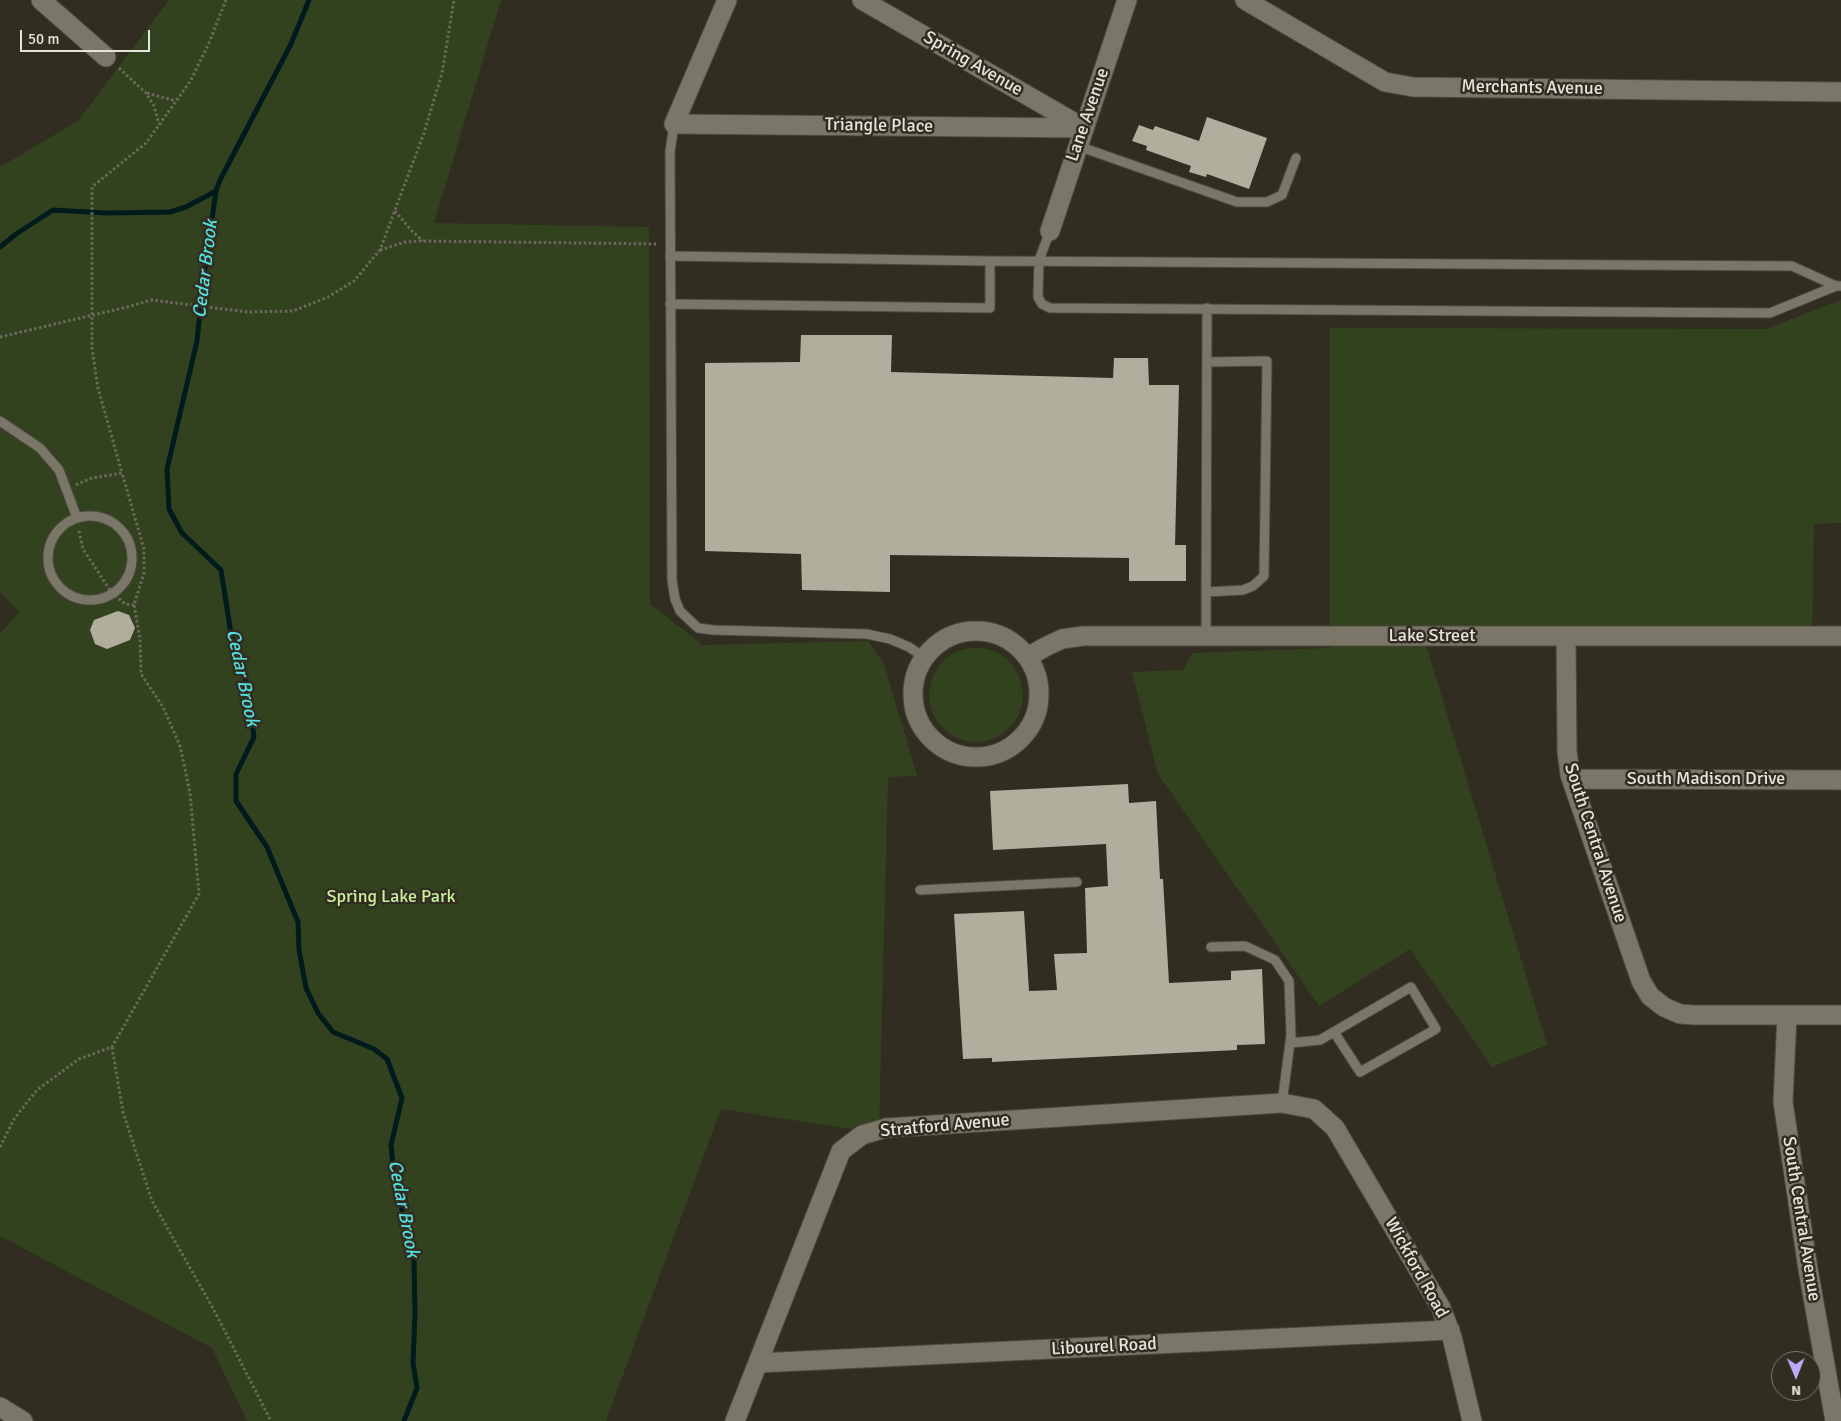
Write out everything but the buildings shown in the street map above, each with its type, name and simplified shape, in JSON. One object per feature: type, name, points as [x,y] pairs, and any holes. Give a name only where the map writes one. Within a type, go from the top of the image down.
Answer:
[{"type":"street","points":[[41,0],[106,57]]},
{"type":"street","points":[[674,124],[727,0]]},
{"type":"street","name":"Spring Avenue","points":[[862,0],[1084,128]]},
{"type":"street","name":"Lane Avenue","points":[[1050,230],[1127,0]]},
{"type":"street","name":"Merchants Avenue","points":[[1245,0],[1385,82],[1412,87],[1841,92]]},
{"type":"street","name":"Triangle Place","points":[[674,124],[1084,128]]},
{"type":"street","points":[[983,631],[1000,636],[1017,645],[1028,657],[1036,673],[1039,700],[1036,714],[1030,726],[1012,746],[986,756],[959,754],[946,749],[935,741],[923,728],[916,712],[913,694],[916,677],[925,658],[934,647],[949,637],[966,632],[983,631]]},
{"type":"street","name":"Lake Street","points":[[1028,657],[1045,647],[1073,637],[1206,635],[1841,636]]},
{"type":"street","name":"South Central Avenue","points":[[1566,636],[1567,751],[1572,779],[1641,981],[1650,996],[1664,1007],[1680,1014],[1841,1015]]},
{"type":"street","name":"South Madison Drive","points":[[1572,779],[1841,780]]},
{"type":"street","name":"South Central Avenue","points":[[1787,1015],[1783,1102],[1808,1269],[1835,1421]]},
{"type":"street","name":"Stratford Avenue","points":[[735,1421],[841,1151],[862,1135],[886,1128],[1282,1103],[1314,1109]]},
{"type":"street","name":"Wickford Road","points":[[1314,1109],[1335,1128],[1441,1308],[1450,1330],[1472,1421]]},
{"type":"street","name":"Libourel Road","points":[[758,1363],[1450,1330]]},
{"type":"street","points":[[0,1407],[23,1421]]},
{"type":"lane","points":[[674,124],[670,152],[672,580],[675,599],[680,611],[698,628],[867,634],[890,639],[908,647],[925,658]]},
{"type":"lane","points":[[1078,146],[1238,202],[1267,202],[1282,195],[1296,158]]},
{"type":"lane","points":[[1050,230],[1039,260],[1038,298],[1042,304],[1050,308],[1770,313],[1838,286]]},
{"type":"lane","points":[[670,256],[990,261],[1792,266],[1838,286]]},
{"type":"lane","points":[[670,304],[990,308],[990,261]]},
{"type":"lane","points":[[1206,635],[1207,308]]},
{"type":"lane","points":[[1206,592],[1243,590],[1253,586],[1264,576],[1267,360],[1208,362]]},
{"type":"lane","points":[[0,421],[40,448],[59,470],[77,518]]},
{"type":"lane","points":[[90,516],[108,520],[121,529],[129,542],[132,558],[129,573],[121,586],[112,593],[93,600],[77,598],[63,590],[53,578],[48,563],[49,547],[57,531],[77,518],[90,516]]},
{"type":"lane","points":[[920,890],[1077,882]]},
{"type":"lane","points":[[1211,947],[1245,946],[1275,960],[1289,981],[1292,1036],[1282,1103]]},
{"type":"lane","points":[[1290,1043],[1320,1040],[1411,987],[1436,1029],[1360,1072],[1334,1032]]},
{"type":"path","points":[[0,1147],[14,1119],[37,1090],[79,1059],[112,1046],[199,894],[190,793],[180,746],[163,707],[141,674],[140,639],[134,605],[144,573],[144,549],[98,388],[92,348],[92,187],[146,143],[159,125],[191,80],[226,0]]},
{"type":"path","points":[[0,337],[151,300],[248,312],[293,311],[328,297],[354,280],[380,250],[424,132],[442,73],[454,0]]},
{"type":"path","points":[[106,57],[146,93],[154,106],[159,125]]},
{"type":"path","points":[[146,93],[176,101]]},
{"type":"path","points":[[395,211],[423,241]]},
{"type":"path","points":[[380,250],[405,242],[423,241],[670,244]]},
{"type":"path","points":[[66,489],[92,478],[122,473]]},
{"type":"path","points":[[77,518],[83,549],[112,593],[125,604],[134,605]]},
{"type":"path","points":[[112,1046],[123,1112],[152,1201],[214,1310],[271,1421]]},
{"type":"green space","name":"Spring Lake Park","points":[[169,0],[501,0],[434,223],[649,227],[650,604],[703,645],[868,641],[884,663],[917,776],[888,777],[879,1129],[858,1130],[721,1109],[606,1421],[247,1421],[212,1348],[0,1236],[0,634],[19,612],[0,592],[0,167],[78,121]]},
{"type":"green space","points":[[1841,300],[1841,523],[1814,524],[1812,639],[1424,638],[1547,1045],[1492,1067],[1410,949],[1319,1006],[1158,774],[1132,672],[1183,670],[1192,653],[1330,648],[1330,328],[1766,329]]},
{"type":"green space","points":[[976,648],[994,652],[1009,662],[1019,677],[1023,695],[1019,713],[1009,728],[994,738],[976,742],[958,738],[943,728],[933,713],[929,695],[933,677],[943,662],[958,652]]},
{"type":"waterway","name":"Cedar Brook","points":[[309,0],[291,44],[216,191],[197,341],[167,469],[169,509],[182,533],[221,570],[232,640],[245,676],[254,737],[236,774],[236,801],[267,847],[298,922],[299,950],[306,988],[318,1013],[333,1032],[374,1049],[387,1059],[402,1098],[391,1145],[394,1176],[414,1260],[415,1314],[413,1363],[417,1388],[404,1421]]},
{"type":"waterway","points":[[0,247],[16,234],[53,210],[107,213],[170,212],[186,207],[216,191]]}]
